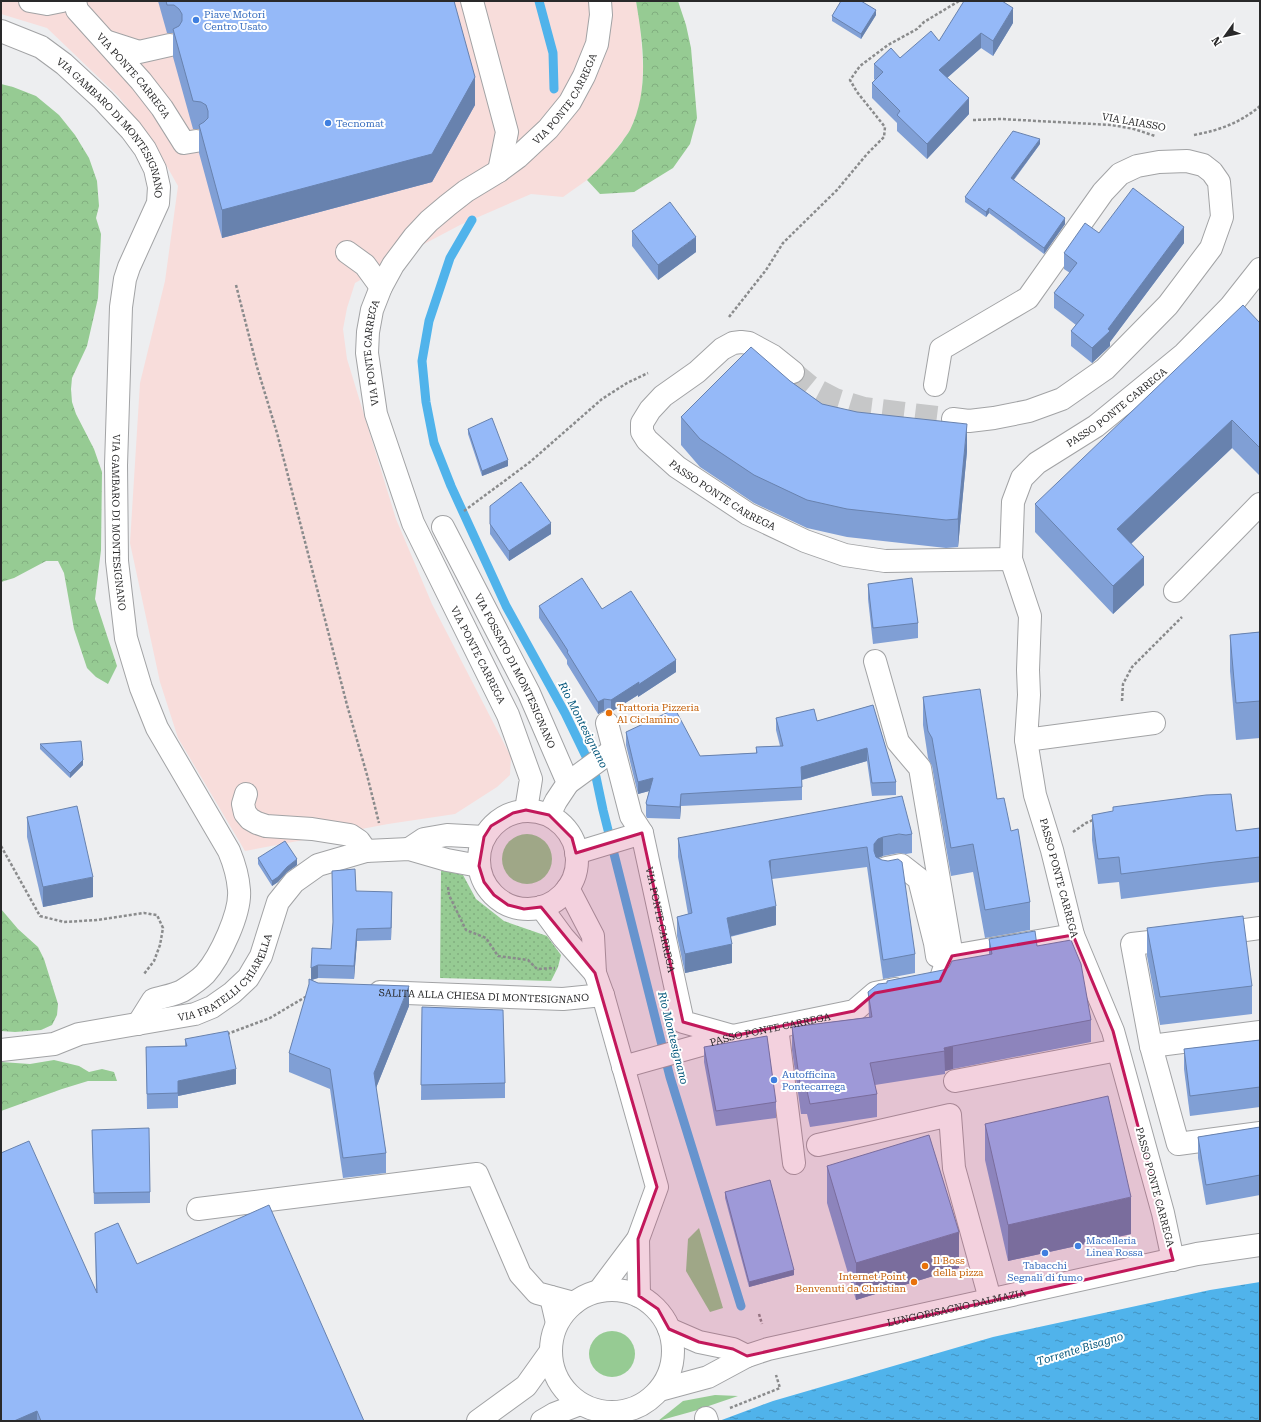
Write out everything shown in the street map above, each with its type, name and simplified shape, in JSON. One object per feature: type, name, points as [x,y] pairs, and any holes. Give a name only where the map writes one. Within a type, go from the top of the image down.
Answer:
[{"type":"street","points":[[30,1],[47,4],[66,1]]},
{"type":"street","name":"VIA PONTE CARREGA","points":[[66,1],[78,10],[141,81],[162,108],[184,143],[196,141]]},
{"type":"street","points":[[472,1],[506,132],[499,171]]},
{"type":"street","name":"VIA PONTE CARREGA","points":[[526,810],[531,779],[508,715],[413,523],[376,414],[367,353],[368,332],[372,310],[381,287],[393,265],[414,237],[429,221],[466,191],[499,171],[518,157],[548,130],[570,102],[590,62],[597,44],[601,15],[600,1]]},
{"type":"street","name":"VIA GAMBARO DI MONTESIGNANO","points":[[1,31],[41,47],[64,64],[103,100],[131,130],[145,149],[155,170],[159,187],[158,203],[125,279],[121,307],[116,465],[117,561],[126,638],[141,688],[157,728],[230,851],[239,891],[236,913],[222,948],[205,974],[196,982],[181,991],[153,1000],[138,1024]]},
{"type":"street","points":[[106,41],[139,52],[170,45]]},
{"type":"street","points":[[935,385],[942,350],[1028,298],[1102,192],[1120,174],[1138,166],[1159,162],[1187,161],[1203,165],[1212,172],[1219,182],[1222,217],[1211,248],[1168,306],[1105,369],[1062,400],[1029,411],[969,421],[953,419]]},
{"type":"street","points":[[347,252],[365,265],[381,287]]},
{"type":"street","name":"PASSO PONTE CARREGA","points":[[1173,1260],[1163,1212],[1113,1031],[1073,936],[1052,850],[1035,795],[1026,740],[1029,695],[1028,670],[1030,616],[1011,559],[1013,502],[1022,478],[1037,463],[1096,426],[1184,354],[1230,307],[1260,269]]},
{"type":"street","name":"PASSO PONTE CARREGA","points":[[793,372],[773,356],[749,343],[733,343],[722,349],[697,372],[663,396],[650,410],[642,423],[642,432],[647,440],[677,467],[748,514],[805,541],[845,555],[885,561],[1011,559]]},
{"type":"street","points":[[1175,591],[1260,504]]},
{"type":"street","name":"VIA FOSSATO DI MONTESIGNANO","points":[[443,527],[529,693],[572,780]]},
{"type":"street","points":[[875,661],[898,742],[920,768],[952,956],[945,966],[940,981]]},
{"type":"street","points":[[586,850],[572,838],[562,825],[549,816],[526,810],[513,813],[502,818],[491,826],[484,837],[479,851],[479,866],[484,882],[494,896],[508,905],[524,909],[541,907],[556,900],[568,888],[574,877],[576,865],[586,850],[642,833],[631,816],[606,723]]},
{"type":"street","points":[[1026,740],[1154,723]]},
{"type":"street","points":[[549,816],[556,801],[572,780],[613,750]]},
{"type":"street","points":[[246,794],[243,804],[245,812],[250,819],[257,823],[266,826],[312,829],[350,835],[359,841],[366,851]]},
{"type":"street","name":"VIA PONTE CARREGA","points":[[642,833],[683,1022],[733,1036]]},
{"type":"street","name":"VIA FRATELLI CHIARELLA","points":[[408,849],[424,839],[447,835],[484,837]]},
{"type":"street","name":"VIA FRATELLI CHIARELLA","points":[[1,1050],[54,1044],[79,1034],[195,1014],[212,1007],[232,993],[248,978],[261,956],[278,902],[294,882],[318,865],[366,851],[408,849],[447,860],[479,866]]},
{"type":"street","points":[[886,868],[901,865],[919,879],[935,943],[940,981]]},
{"type":"street","points":[[568,888],[593,936],[595,973],[603,994],[657,1187],[638,1240],[599,1291]]},
{"type":"street","points":[[541,907],[563,937],[595,973]]},
{"type":"street","points":[[1260,918],[1258,918],[1260,932]]},
{"type":"street","points":[[1260,928],[1132,944],[1151,1046],[1178,1144],[1260,1133]]},
{"type":"street","points":[[952,956],[1073,936]]},
{"type":"street","name":"PASSO PONTE CARREGA","points":[[623,1067],[733,1036],[854,1011],[875,993],[940,981]]},
{"type":"street","name":"SALITA ALLA CHIESA DI MONTESIGNANO","points":[[361,992],[563,999],[603,994]]},
{"type":"street","points":[[777,1027],[794,1163]]},
{"type":"street","points":[[1151,1046],[1260,1032]]},
{"type":"street","points":[[955,1080],[1118,1050]]},
{"type":"street","points":[[818,1145],[950,1115],[954,1168],[990,1299]]},
{"type":"street","points":[[198,1209],[477,1174],[520,1274],[537,1293],[574,1303]]},
{"type":"street","points":[[638,1240],[639,1296]]},
{"type":"street","name":"LUNGOBISAGNO DALMAZIA","points":[[660,1390],[708,1377],[747,1356],[768,1349],[1197,1254],[1260,1245]]},
{"type":"street","name":"LUNGOBISAGNO DALMAZIA","points":[[612,1289],[626,1291],[639,1296],[649,1301],[658,1309],[665,1318],[669,1329],[673,1344],[673,1360],[666,1381],[660,1390],[644,1404],[623,1412],[601,1412],[580,1404],[568,1394],[559,1381],[553,1366],[551,1351],[552,1336],[557,1323],[574,1303],[599,1291],[612,1289]]},
{"type":"street","points":[[551,1298],[557,1323]]},
{"type":"street","points":[[669,1329],[700,1342],[733,1349],[747,1356]]},
{"type":"street","name":"LUNGOBISAGNO DALMAZIA","points":[[478,1421],[526,1386],[551,1351]]},
{"type":"street","points":[[542,1421],[554,1414],[580,1404]]},
{"type":"path","points":[[725,322],[766,270],[783,243],[837,190],[867,154],[884,137],[885,127],[850,80],[860,66],[888,45],[917,30],[924,22],[959,1]]},
{"type":"path","points":[[888,45],[893,51]]},
{"type":"path","points":[[1192,135],[1212,131],[1241,120],[1260,106]]},
{"type":"path","name":"VIA LAIASSO","points":[[973,120],[1001,119],[1112,125],[1134,129],[1155,136],[1161,136]]},
{"type":"path","points":[[236,285],[257,367],[277,433],[380,827]]},
{"type":"path","points":[[472,505],[530,462],[570,427]]},
{"type":"path","points":[[1115,728],[1113,714],[1123,713],[1123,684],[1132,667],[1183,616]]},
{"type":"path","points":[[1052,850],[1070,834],[1086,823],[1096,819]]},
{"type":"path","points":[[447,860],[449,895],[466,930],[486,938],[498,956],[528,960],[537,969],[558,967]]},
{"type":"highlighted area","points":[[526,810],[549,815],[572,838],[576,853],[642,833],[683,1022],[733,1036],[854,1011],[875,993],[940,981],[952,956],[1073,935],[1113,1031],[1173,1260],[747,1356],[733,1349],[699,1342],[669,1329],[658,1309],[639,1296],[638,1239],[657,1187],[595,973],[541,907],[524,909],[508,905],[494,895],[484,882],[479,866],[484,837],[491,826],[513,813]]},
{"type":"shaded area","points":[[1,1],[636,1],[640,22],[643,68],[641,103],[630,131],[606,162],[587,180],[563,197],[531,194],[460,225],[407,253],[355,283],[347,308],[343,329],[347,359],[396,519],[432,604],[511,757],[510,775],[497,787],[455,814],[388,824],[245,851],[178,738],[160,682],[130,543],[140,383],[165,281],[178,186],[152,140],[118,96],[47,28],[1,14]]},
{"type":"green space","points":[[636,1],[678,1],[686,25],[691,48],[697,118],[690,144],[673,168],[634,192],[600,194],[587,180],[597,171],[622,142],[630,130],[636,115],[643,83],[641,33]]},
{"type":"green space","points":[[1,84],[36,96],[59,115],[75,135],[89,158],[97,181],[99,206],[96,218],[101,234],[98,298],[87,346],[72,378],[71,389],[72,402],[76,414],[94,449],[102,472],[101,550],[95,599],[117,666],[108,684],[96,677],[87,668],[74,629],[64,573],[58,561],[46,561],[14,578],[1,582]]},
{"type":"green space","points":[[527,834],[541,838],[548,845],[552,859],[548,873],[541,880],[527,884],[513,880],[506,873],[502,859],[506,845],[513,838]]},
{"type":"green space","points":[[441,871],[463,875],[476,899],[504,921],[547,936],[561,955],[558,967],[551,981],[440,978]]},
{"type":"green space","points":[[1,909],[18,929],[38,947],[44,959],[58,1004],[57,1015],[52,1025],[41,1030],[15,1032],[1,1031]]},
{"type":"green space","points":[[54,1060],[79,1066],[89,1072],[102,1069],[114,1072],[117,1081],[88,1081],[1,1111],[1,1062],[30,1064]]},
{"type":"green space","points":[[699,1228],[723,1308],[710,1312],[686,1271],[688,1239]]},
{"type":"green space","points":[[612,1331],[625,1335],[631,1341],[635,1354],[631,1367],[625,1373],[612,1377],[599,1373],[593,1367],[589,1354],[593,1341],[599,1335]]},
{"type":"green space","points":[[715,1395],[738,1396],[658,1421],[683,1401]]},
{"type":"water","name":"Torrente Bisagno","points":[[1260,1282],[1260,1421],[719,1421],[773,1401],[993,1337],[1210,1290]]},
{"type":"building","name":"Tecnomat","points":[[166,1],[454,1],[475,77],[432,154],[222,210],[199,125],[208,118],[208,111],[206,105],[201,102],[193,101],[173,29],[179,26],[182,21],[182,14],[174,5],[167,5]]},
{"type":"building","points":[[841,1],[861,1],[876,10],[861,34],[832,16]]},
{"type":"building","points":[[964,1],[1002,1],[1013,8],[993,41],[981,33],[939,70],[969,98],[927,144],[897,115],[900,111],[872,83],[883,72],[874,64],[891,48],[900,58],[931,31],[939,41]]},
{"type":"building","points":[[1013,131],[1040,139],[1011,178],[1065,218],[1044,248],[989,208],[986,212],[965,197]]},
{"type":"building","points":[[1133,188],[1184,227],[1108,329],[1110,331],[1092,348],[1071,331],[1084,315],[1054,293],[1077,263],[1064,253],[1085,223],[1099,233]]},
{"type":"building","points":[[670,202],[696,237],[658,265],[632,231]]},
{"type":"building","points":[[1243,305],[1260,323],[1260,448],[1232,420],[1117,529],[1144,557],[1113,586],[1035,504]]},
{"type":"building","points":[[751,347],[790,381],[822,404],[857,412],[967,424],[958,519],[946,520],[847,509],[807,500],[754,475],[700,439],[681,417]]},
{"type":"building","points":[[492,418],[508,460],[482,471],[468,429]]},
{"type":"building","points":[[521,482],[551,523],[509,551],[490,524],[490,506]]},
{"type":"building","points":[[582,578],[602,609],[631,591],[676,660],[638,685],[639,682],[611,700],[604,699],[598,702],[539,606]]},
{"type":"building","points":[[912,578],[918,623],[873,628],[868,584]]},
{"type":"building","points":[[1260,632],[1260,701],[1236,703],[1230,635]]},
{"type":"building","points":[[980,689],[997,799],[1004,798],[1011,831],[1018,829],[1030,902],[985,910],[973,844],[951,848],[932,738],[928,731],[923,697]]},
{"type":"building","points":[[873,705],[896,782],[872,783],[867,748],[801,767],[802,787],[681,794],[680,807],[647,805],[646,803],[653,778],[638,782],[626,732],[675,709],[700,756],[757,753],[756,747],[783,746],[776,718],[814,709],[817,721]]},
{"type":"building","points":[[81,741],[83,760],[70,773],[40,744]]},
{"type":"building","points":[[1231,794],[1236,831],[1260,828],[1260,857],[1121,874],[1119,857],[1098,859],[1092,815],[1113,811],[1113,807],[1206,795]]},
{"type":"building","points":[[902,796],[912,834],[899,834],[878,839],[874,844],[874,851],[876,857],[882,860],[888,861],[898,859],[902,862],[915,954],[883,960],[867,847],[769,861],[776,906],[727,918],[732,944],[685,954],[677,917],[692,913],[678,838]]},
{"type":"building","points":[[77,806],[93,877],[43,887],[27,817]]},
{"type":"building","points":[[285,841],[297,859],[272,881],[258,858]]},
{"type":"building","points":[[355,869],[356,891],[392,892],[391,928],[357,929],[354,966],[318,965],[311,968],[312,948],[331,949],[333,922],[332,871]]},
{"type":"building","points":[[1243,916],[1252,986],[1160,997],[1147,928]]},
{"type":"building","points":[[1035,931],[1037,946],[1071,940],[1081,964],[1091,1020],[953,1046],[944,1048],[945,1051],[870,1063],[877,1094],[810,1104],[807,1091],[801,1091],[792,1027],[872,1017],[868,992],[878,984],[943,970],[949,967],[952,961],[992,954],[989,939]]},
{"type":"building","points":[[309,979],[318,983],[409,986],[374,1073],[386,1153],[343,1158],[330,1069],[289,1053],[309,984]]},
{"type":"building","points":[[422,1007],[503,1010],[505,1083],[421,1085]]},
{"type":"building","points":[[228,1031],[236,1069],[178,1081],[178,1093],[147,1094],[146,1047],[187,1046],[185,1039]]},
{"type":"building","points":[[767,1036],[776,1102],[716,1111],[704,1047]]},
{"type":"building","points":[[1260,1040],[1260,1087],[1190,1096],[1184,1049]]},
{"type":"building","points":[[1108,1096],[1131,1197],[1008,1225],[985,1124]]},
{"type":"building","points":[[1260,1127],[1260,1175],[1206,1185],[1198,1137]]},
{"type":"building","points":[[149,1128],[150,1192],[94,1193],[92,1130]]},
{"type":"building","points":[[929,1135],[959,1232],[856,1263],[827,1166]]},
{"type":"building","points":[[29,1141],[97,1293],[95,1233],[118,1223],[137,1264],[269,1205],[364,1421],[41,1421],[37,1411],[14,1421],[1,1421],[1,1153]]},
{"type":"building","points":[[770,1180],[794,1270],[749,1282],[725,1192]]},
{"type":"waterway","name":"Rio Montesignano","points":[[539,1],[553,53],[554,89]]},
{"type":"waterway","name":"Rio Montesignano","points":[[472,220],[450,258],[429,321],[422,361],[426,402],[434,443],[451,486],[506,606],[565,713],[596,777],[670,1077],[741,1306]]},
{"type":"tunnel","points":[[793,372],[810,386],[835,399],[864,408],[953,419]]},
{"type":"place","name":"Piave Motori Centro Usato","points":[[196,20]]},
{"type":"place","name":"Tecnomat","points":[[328,123]]},
{"type":"place","name":"Trattoria Pizzeria Al Ciclamino","points":[[609,713]]},
{"type":"place","name":"Autofficina Pontecarrega","points":[[774,1080]]},
{"type":"place","name":"Macelleria Linea Rossa","points":[[1078,1246]]},
{"type":"place","name":"Tabacchi Segnali di fumo","points":[[1045,1253]]},
{"type":"place","name":"Il Boss della pizza","points":[[925,1266]]},
{"type":"place","name":"Internet Point Benvenuti da Christian","points":[[914,1282]]}]
